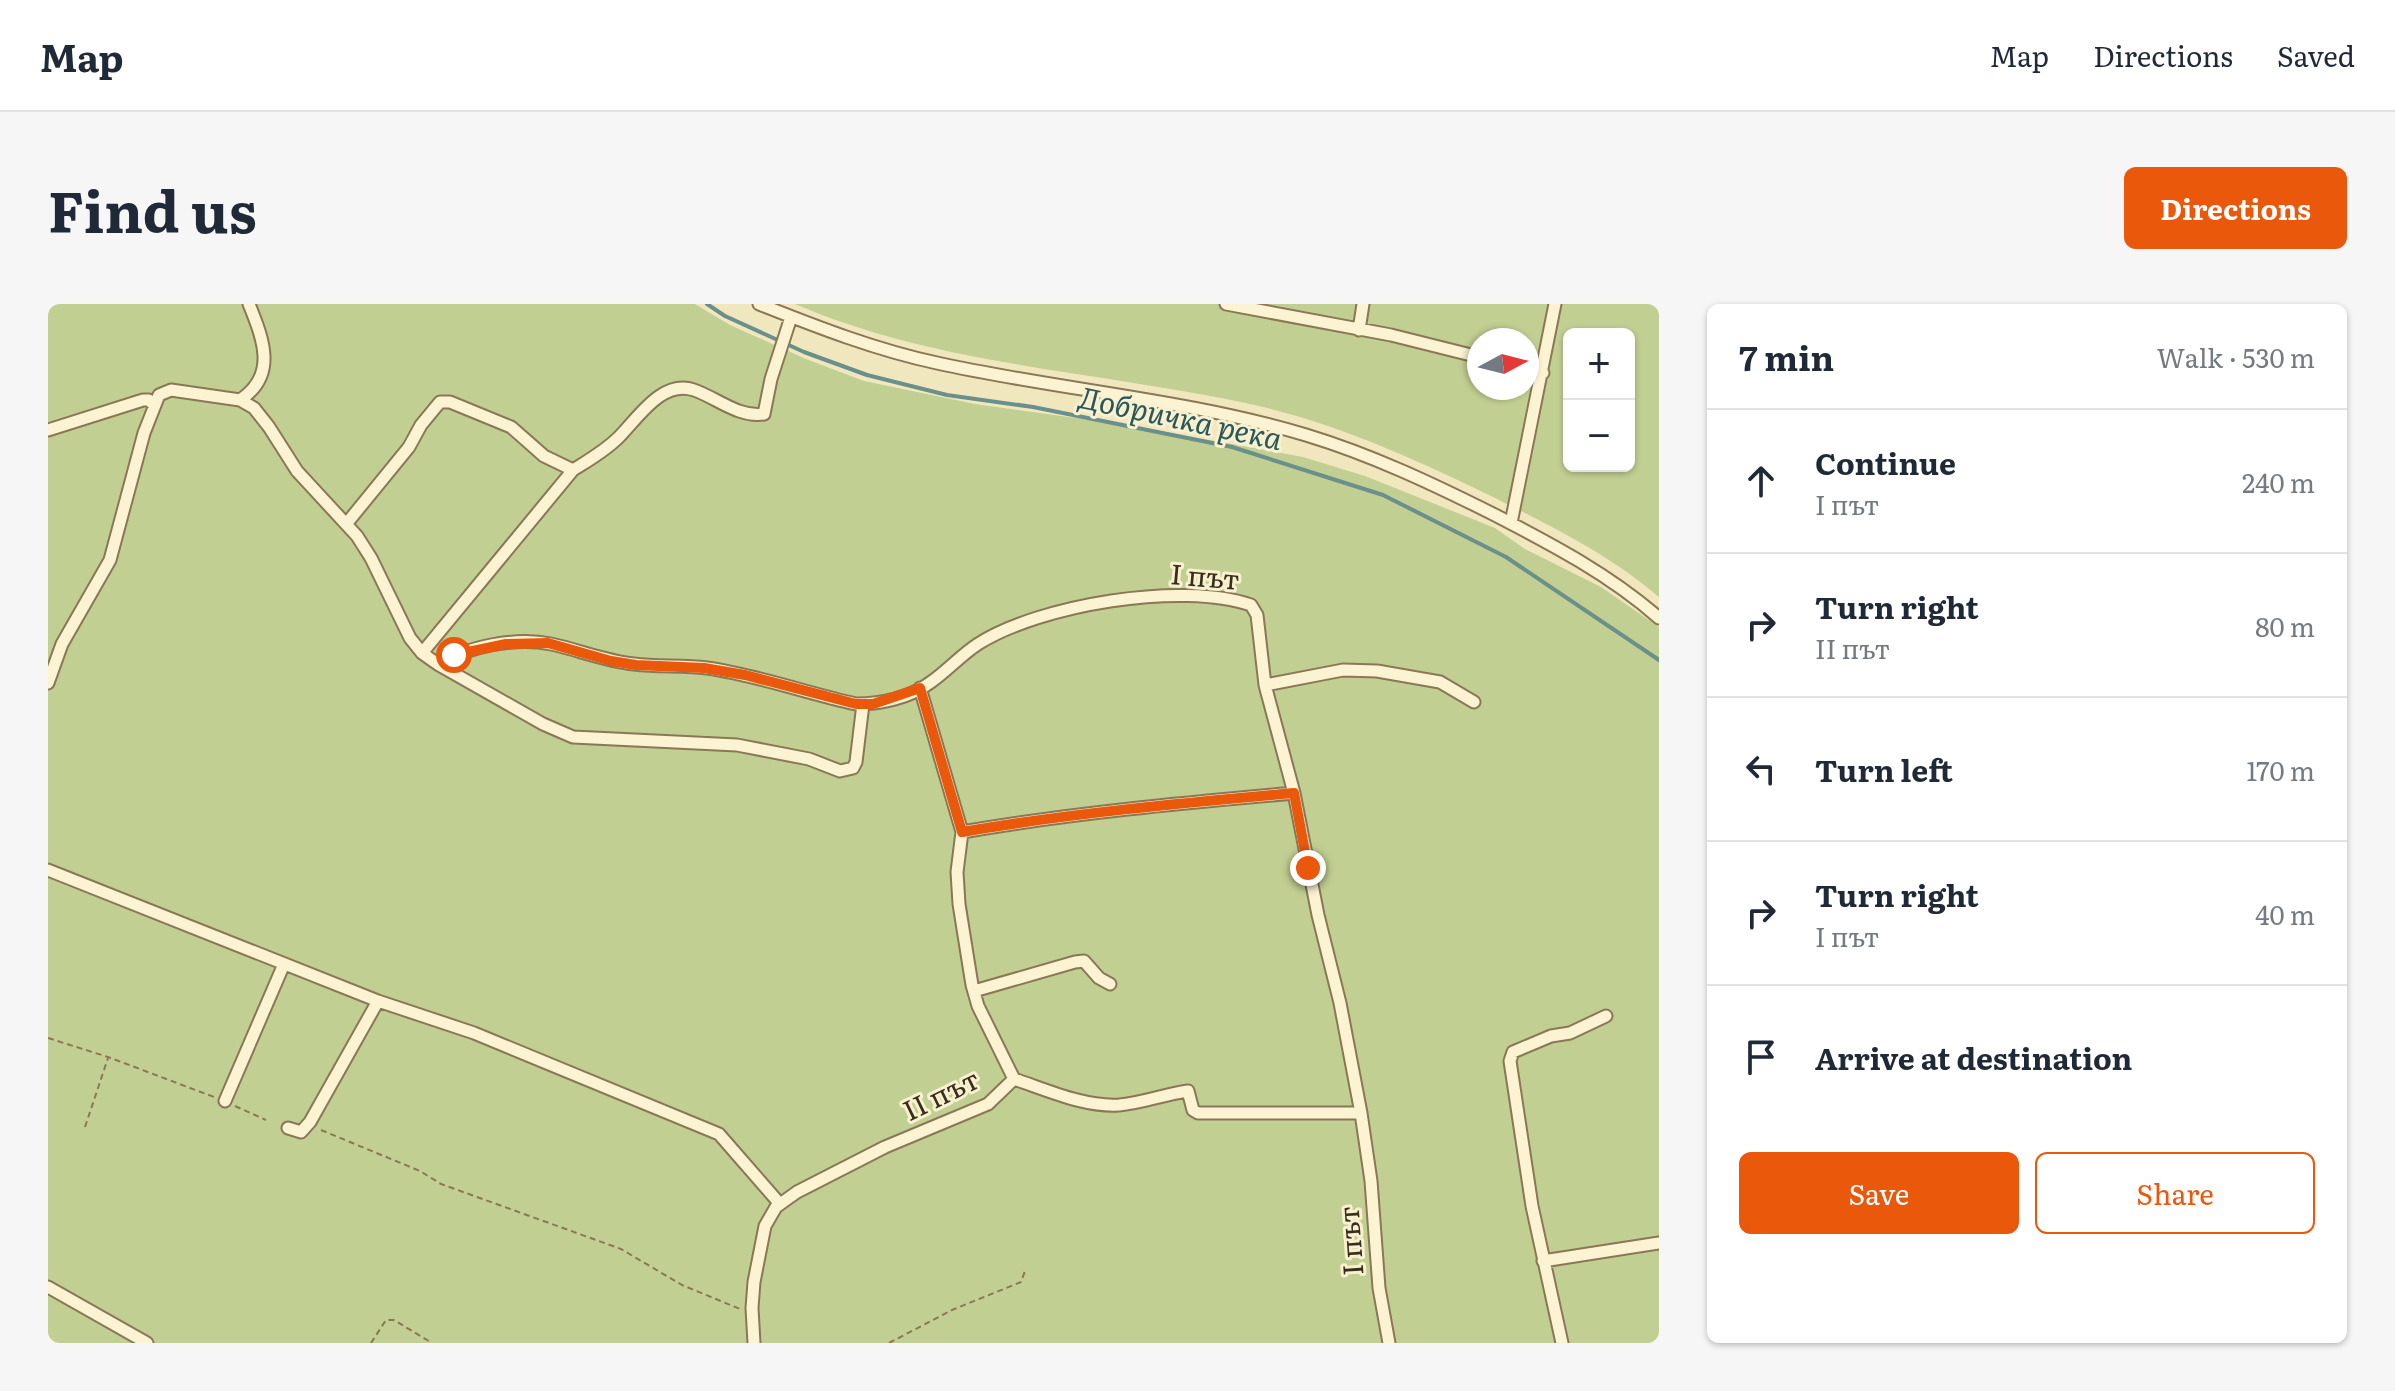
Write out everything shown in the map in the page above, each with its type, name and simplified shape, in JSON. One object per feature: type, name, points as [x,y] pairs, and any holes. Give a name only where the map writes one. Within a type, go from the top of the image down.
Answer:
[{"type":"street","points":[[240,400],[253,391],[262,376],[264,354],[261,335],[249,304]]},
{"type":"street","points":[[759,304],[869,345],[936,363],[1165,404],[1305,435],[1414,474],[1511,523],[1578,559],[1659,618]]},
{"type":"street","points":[[1226,304],[1467,354]]},
{"type":"street","points":[[1359,330],[1363,304]]},
{"type":"street","points":[[1511,523],[1555,304]]},
{"type":"street","points":[[422,653],[573,470],[609,446],[640,412],[668,391],[683,387],[734,410],[764,414],[791,317]]},
{"type":"street","points":[[1539,372],[1543,373]]},
{"type":"street","points":[[48,683],[62,644],[110,560],[154,405],[159,395],[171,390],[240,400],[254,408],[297,471],[347,523],[371,558],[410,638],[422,653],[543,724],[573,737],[737,745],[809,759],[840,771],[853,768],[856,762],[863,704]]},
{"type":"street","points":[[48,430],[143,400],[149,400],[154,405]]},
{"type":"street","points":[[347,523],[409,447],[421,425],[440,402],[450,402],[511,427],[544,456],[573,470]]},
{"type":"street","name":"І път","points":[[439,665],[454,655],[482,648],[548,643],[611,661],[704,668],[745,675],[817,696],[863,704],[895,698],[920,688],[979,644],[1018,624],[1047,614],[1163,596],[1251,605],[1257,615],[1265,685],[1294,793],[1361,1113],[1371,1181],[1379,1288],[1389,1343]]},
{"type":"street","points":[[1265,685],[1343,670],[1377,671],[1440,682],[1474,702]]},
{"type":"street","name":"ІІ път","points":[[780,1204],[797,1192],[885,1147],[988,1104],[1014,1079],[978,1006],[974,991],[959,904],[957,872],[962,832],[920,688]]},
{"type":"street","points":[[962,832],[1129,808],[1294,793]]},
{"type":"street","points":[[48,870],[378,1001],[474,1033],[719,1134],[780,1204],[765,1226],[754,1282],[754,1343]]},
{"type":"street","points":[[974,991],[1084,961],[1099,978],[1110,984]]},
{"type":"street","points":[[225,1101],[284,964]]},
{"type":"street","points":[[288,1128],[301,1132],[310,1122],[378,1001]]},
{"type":"street","points":[[1562,1343],[1532,1206],[1511,1056],[1513,1052],[1538,1041],[1570,1033],[1606,1016]]},
{"type":"street","points":[[1014,1079],[1104,1104],[1132,1103],[1188,1091],[1193,1110],[1198,1113],[1361,1113]]},
{"type":"street","points":[[1543,1261],[1659,1243]]},
{"type":"street","points":[[48,1287],[147,1343]]},
{"type":"path","points":[[48,1038],[225,1101],[266,1120]]},
{"type":"path","points":[[85,1127],[108,1057]]},
{"type":"path","points":[[310,1122],[319,1130],[420,1171],[441,1184],[621,1249],[682,1285],[752,1314]]},
{"type":"path","points":[[889,1343],[952,1310],[1021,1282],[1025,1271]]},
{"type":"path","points":[[371,1343],[386,1320],[394,1320],[432,1343]]},
{"type":"green space","points":[[48,304],[695,304],[730,325],[864,381],[975,404],[1127,425],[1303,457],[1365,476],[1495,528],[1525,549],[1601,587],[1659,627],[1659,1343],[48,1343]]},
{"type":"green space","points":[[795,304],[1659,304],[1659,597],[1600,555],[1537,519],[1405,456],[1313,421],[1250,404],[1020,365],[906,341],[850,325]]},
{"type":"waterway","name":"Добричка река","points":[[707,304],[725,316],[804,352],[867,375],[947,395],[1033,407],[1232,447],[1383,495],[1506,557],[1659,660]]},
{"type":"route","points":[[454,655],[506,644],[548,643],[611,661],[704,668],[745,675],[856,704],[873,704],[920,688],[962,832],[1129,808],[1294,793],[1308,868]]}]
